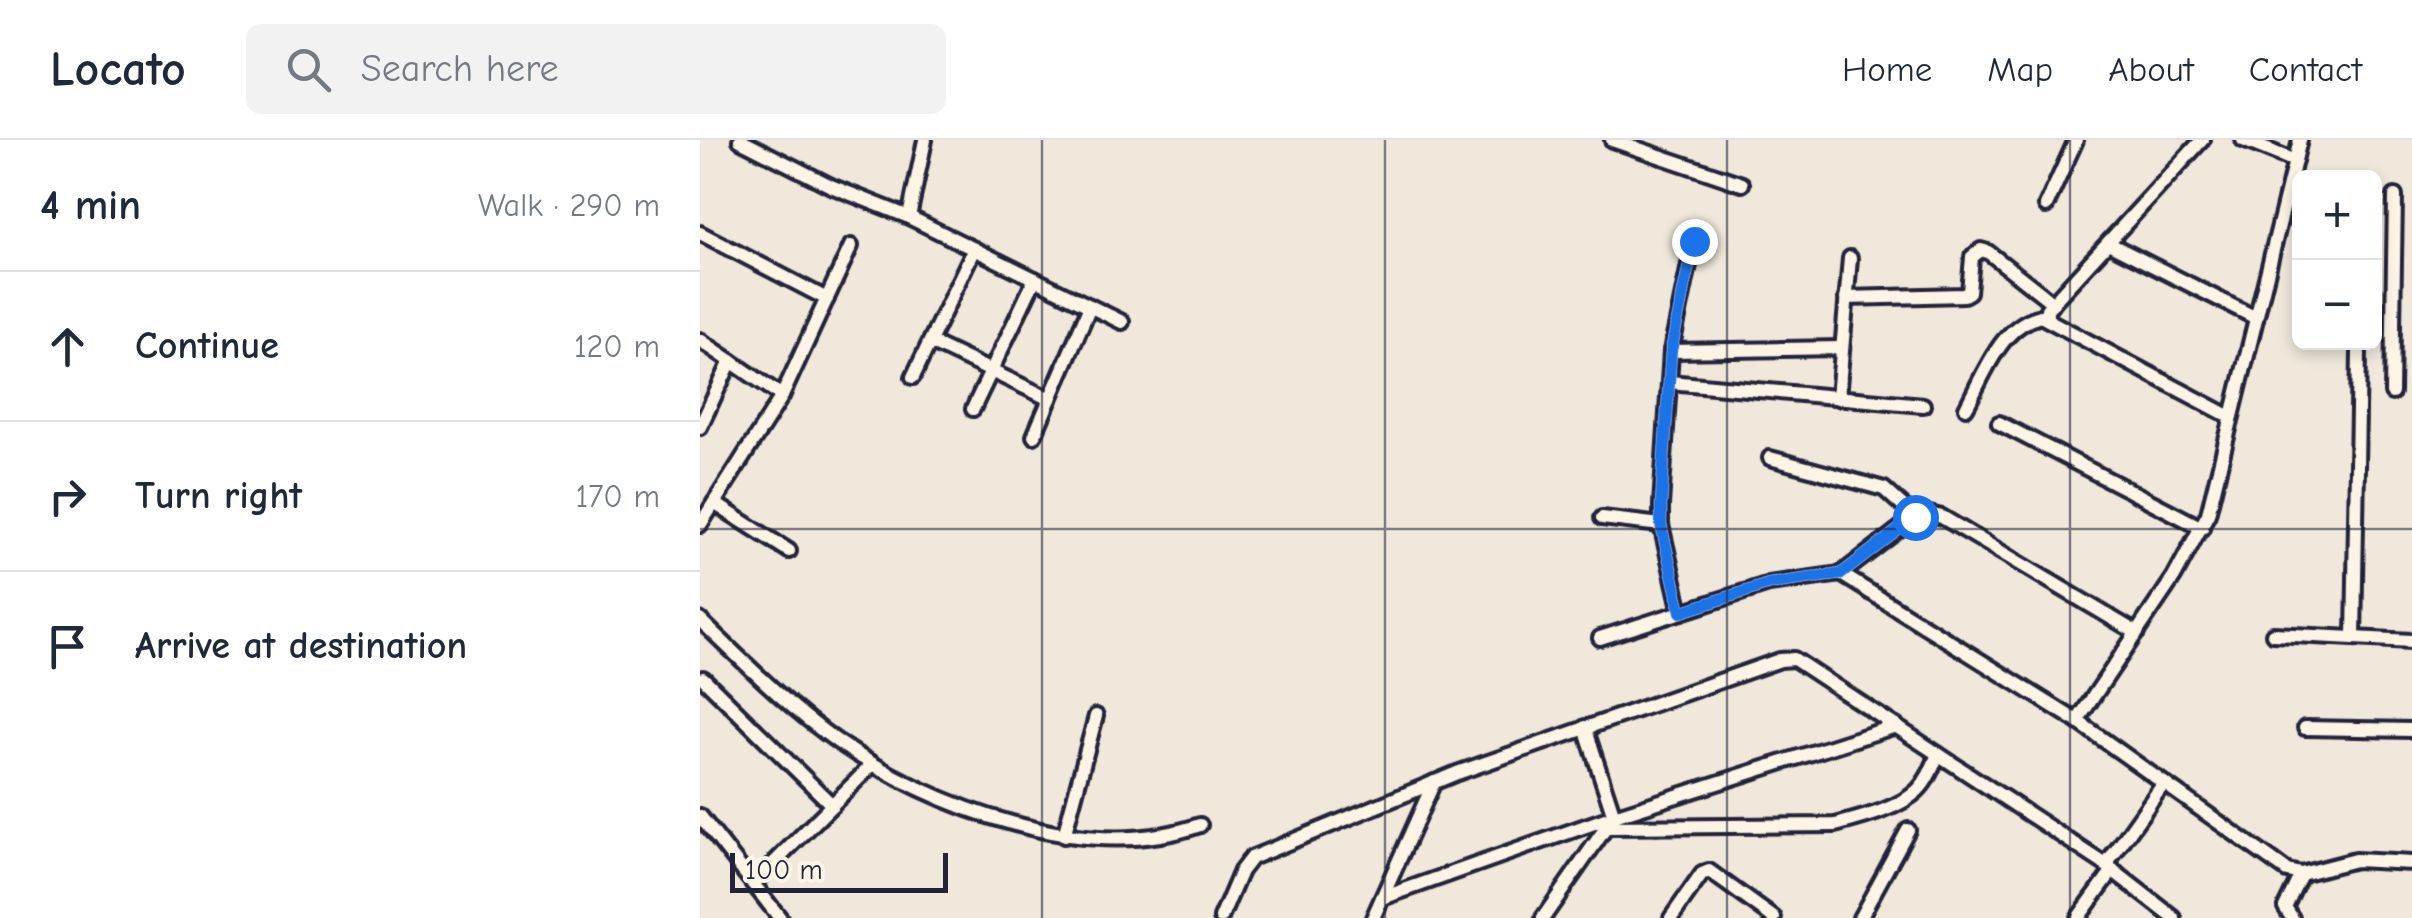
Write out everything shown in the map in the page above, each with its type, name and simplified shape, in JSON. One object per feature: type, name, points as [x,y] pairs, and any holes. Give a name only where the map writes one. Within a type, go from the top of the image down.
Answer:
[{"type":"street","points":[[740,140],[1122,322]]},
{"type":"street","points":[[908,217],[925,140]]},
{"type":"street","points":[[1612,140],[1742,184]]},
{"type":"street","points":[[2046,206],[2076,140]]},
{"type":"street","points":[[1966,408],[1998,349],[2016,327],[2050,309],[2202,140]]},
{"type":"street","points":[[2243,140],[2295,161]]},
{"type":"street","points":[[2077,721],[2137,633],[2208,514],[2300,140]]},
{"type":"street","points":[[2392,393],[2395,196]]},
{"type":"street","points":[[700,233],[827,298]]},
{"type":"street","points":[[1681,612],[1661,525],[1671,351],[1694,241]]},
{"type":"street","points":[[2108,243],[2256,318]]},
{"type":"street","points":[[700,525],[782,396],[851,246]]},
{"type":"street","points":[[913,377],[974,249]]},
{"type":"street","points":[[1846,298],[1968,294],[1972,257],[1981,250],[1988,252],[2050,309],[2050,323],[2231,417]]},
{"type":"street","points":[[2394,255],[2412,256]]},
{"type":"street","points":[[1838,398],[1850,258]]},
{"type":"street","points":[[973,409],[1035,279]]},
{"type":"street","points":[[1034,436],[1090,306]]},
{"type":"street","points":[[700,340],[782,396]]},
{"type":"street","points":[[930,342],[1050,400]]},
{"type":"street","points":[[1671,351],[1842,348]]},
{"type":"street","points":[[2354,637],[2359,353]]},
{"type":"street","points":[[700,427],[731,361]]},
{"type":"street","points":[[1669,382],[1923,406]]},
{"type":"street","points":[[2000,423],[2202,528]]},
{"type":"street","points":[[1770,458],[1884,490],[1915,517]]},
{"type":"street","points":[[714,503],[789,551]]},
{"type":"street","points":[[1600,638],[1769,584],[1841,574],[1915,517],[1929,514],[2137,633]]},
{"type":"street","points":[[1602,518],[1661,525]]},
{"type":"street","points":[[1841,574],[2077,721],[2287,870],[2301,874],[2355,860],[2412,863]]},
{"type":"street","points":[[700,620],[812,722],[873,764],[949,800],[1064,836],[1138,839],[1174,834],[1200,825]]},
{"type":"street","points":[[2273,634],[2412,642]]},
{"type":"street","points":[[1221,918],[1251,858],[1434,782],[1780,660],[1794,659],[2110,868],[2174,918]]},
{"type":"street","points":[[703,678],[832,805]]},
{"type":"street","points":[[1064,836],[1096,716]]},
{"type":"street","points":[[1382,898],[1896,726]]},
{"type":"street","points":[[1543,918],[1609,821],[1585,727]]},
{"type":"street","points":[[2305,728],[2412,730]]},
{"type":"street","points":[[1609,821],[1835,825],[1912,795],[1922,787],[1938,754]]},
{"type":"street","points":[[753,884],[873,764]]},
{"type":"street","points":[[1373,918],[1434,782]]},
{"type":"street","points":[[2078,918],[2164,783]]},
{"type":"street","points":[[700,816],[780,918]]},
{"type":"street","points":[[1862,918],[1908,830]]},
{"type":"street","points":[[1672,918],[1702,874],[1709,871],[1774,918]]},
{"type":"street","points":[[2292,918],[2285,907],[2301,874]]},
{"type":"route","points":[[1694,241],[1671,351],[1661,505],[1661,525],[1681,612],[1769,584],[1841,574],[1915,517]]}]
